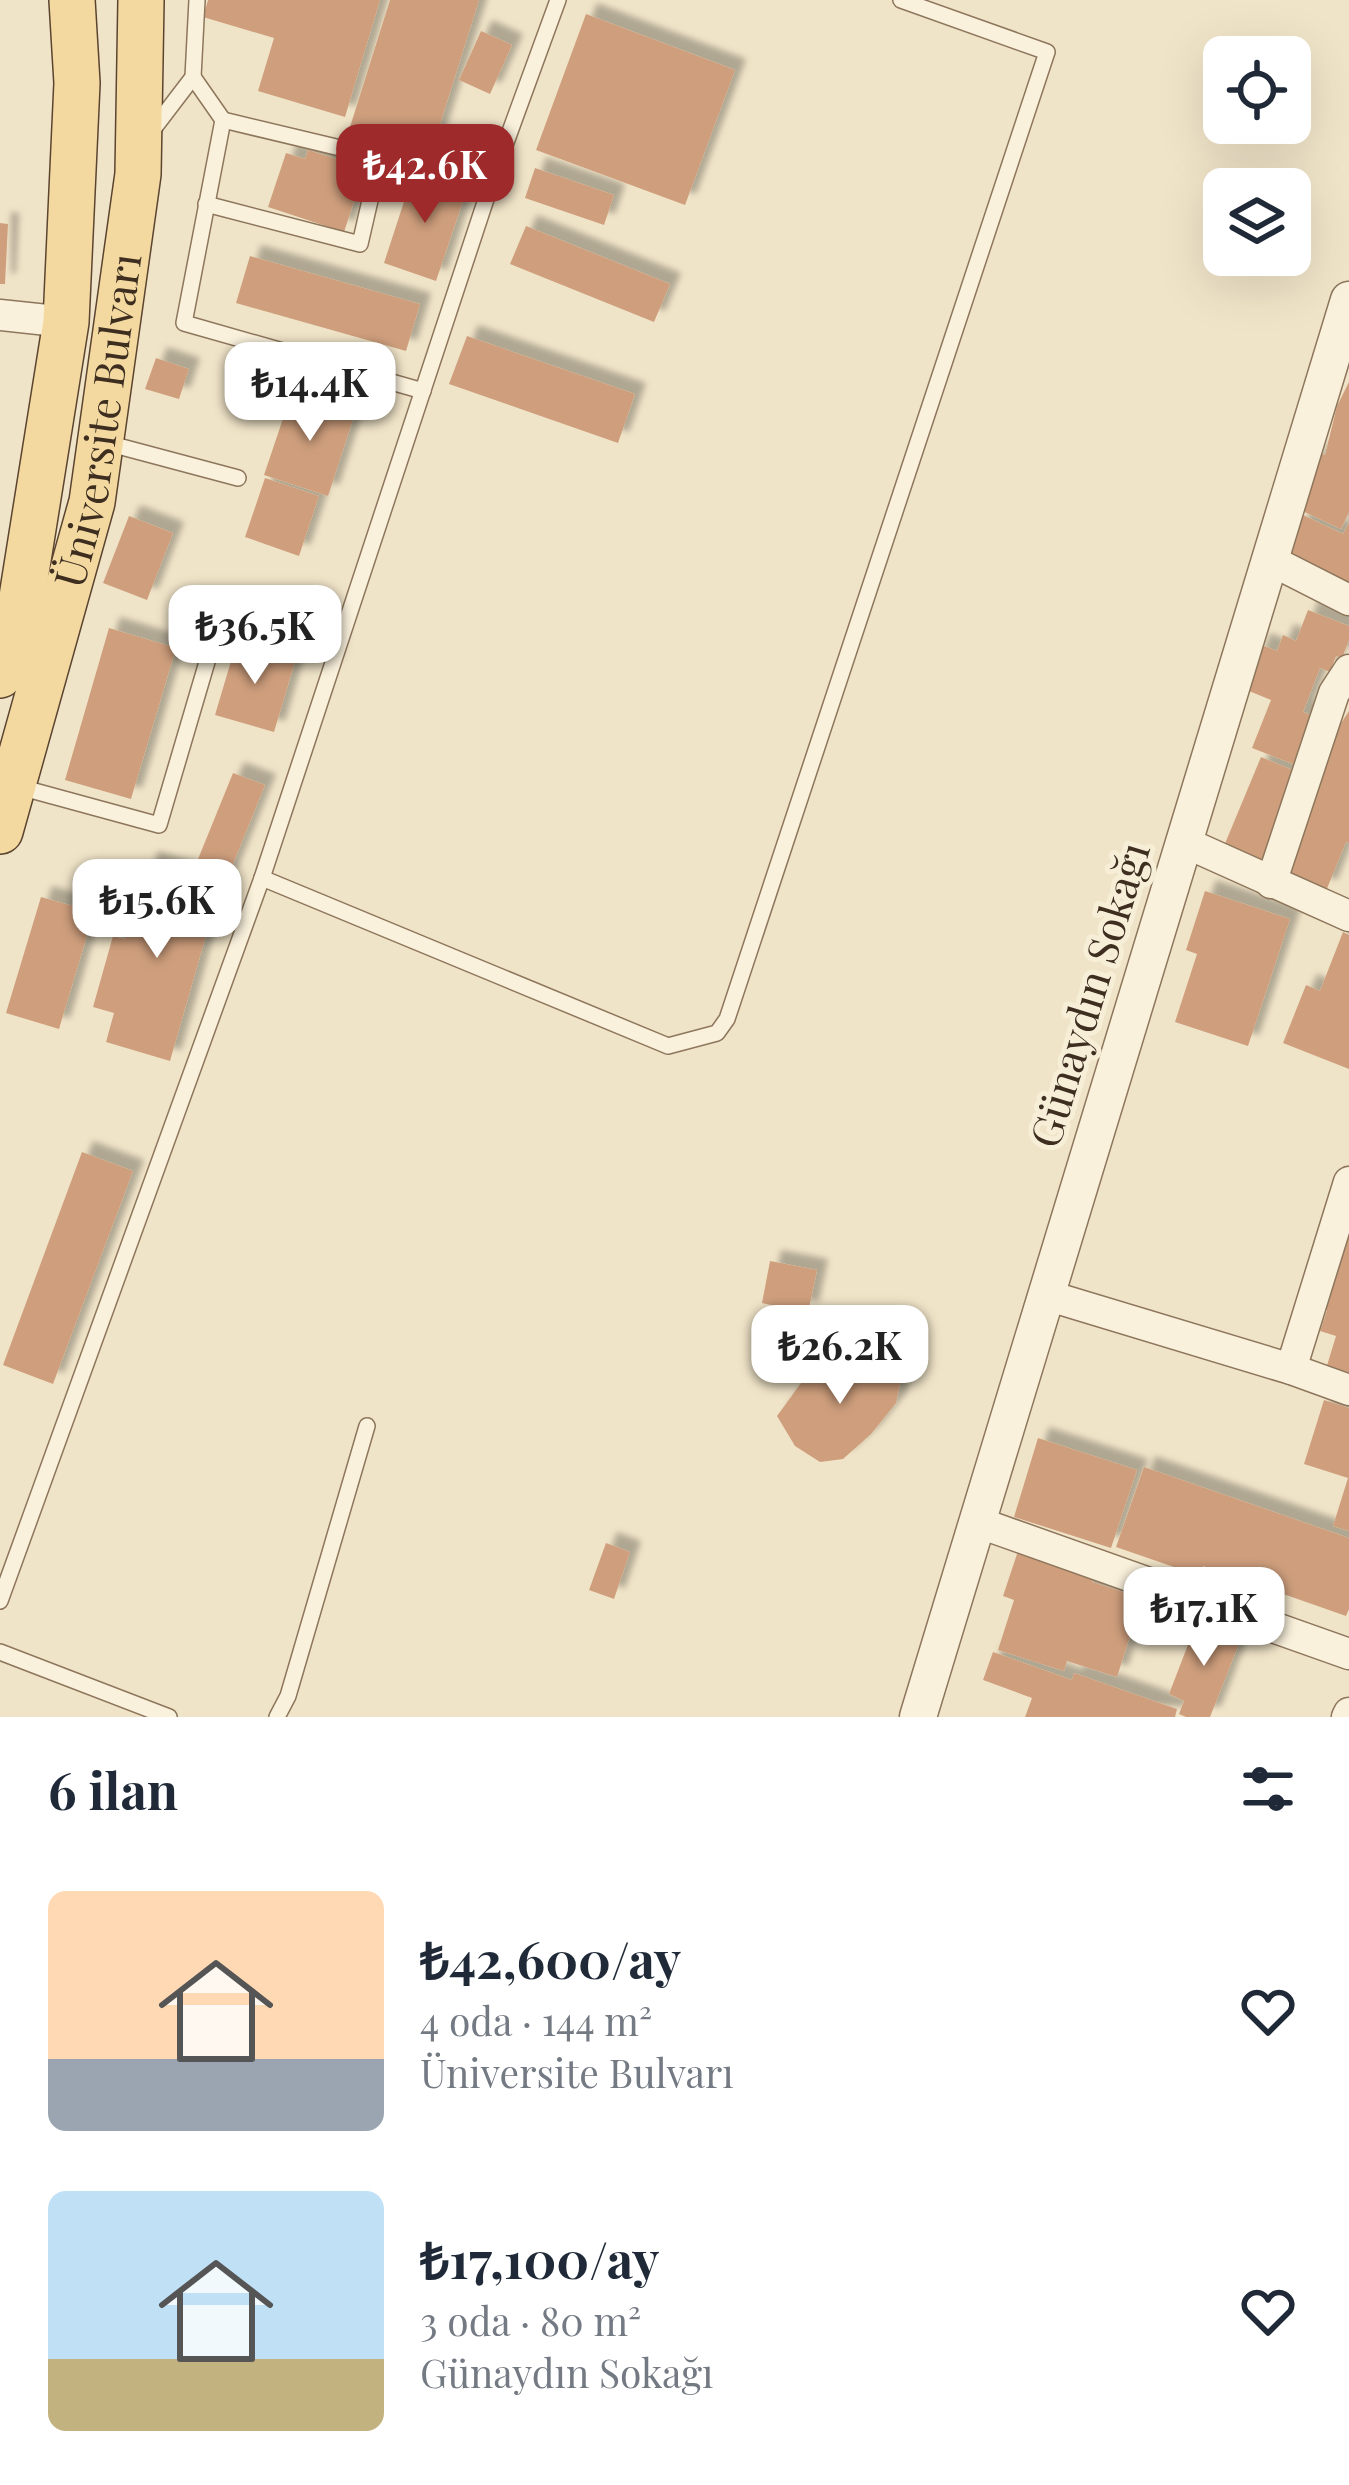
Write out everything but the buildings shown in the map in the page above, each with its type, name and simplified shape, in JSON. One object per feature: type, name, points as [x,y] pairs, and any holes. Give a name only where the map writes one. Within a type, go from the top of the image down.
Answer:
[{"type":"main road","name":"Üniversite Bulvarı","points":[[0,675],[20,616],[66,322],[77,83],[72,0]]},
{"type":"main road","name":"Üniversite Bulvarı","points":[[0,831],[92,502],[138,174],[141,0]]},
{"type":"street","name":"Günaydın Sokağı","points":[[917,1717],[1349,300]]},
{"type":"street","points":[[0,315],[66,322]]},
{"type":"street","points":[[1270,560],[1349,600]]},
{"type":"street","points":[[1271,883],[1334,693],[1349,670]]},
{"type":"street","points":[[1184,842],[1349,916]]},
{"type":"street","points":[[1291,1369],[1349,1182]]},
{"type":"street","points":[[1046,1295],[1349,1390]]},
{"type":"street","points":[[977,1522],[1349,1654]]},
{"type":"lane","points":[[138,149],[193,77],[196,0]]},
{"type":"lane","points":[[0,1601],[262,878],[493,178],[558,0]]},
{"type":"lane","points":[[262,878],[668,1046],[717,1033],[728,1019],[1047,52],[901,0]]},
{"type":"lane","points":[[193,77],[223,120],[357,152],[377,170],[360,244],[206,204]]},
{"type":"lane","points":[[223,120],[184,322],[423,391]]},
{"type":"lane","points":[[100,441],[238,478]]},
{"type":"lane","points":[[14,786],[158,825],[227,594]]},
{"type":"lane","points":[[277,1717],[288,1696],[367,1426]]},
{"type":"lane","points":[[0,1652],[169,1717]]}]
